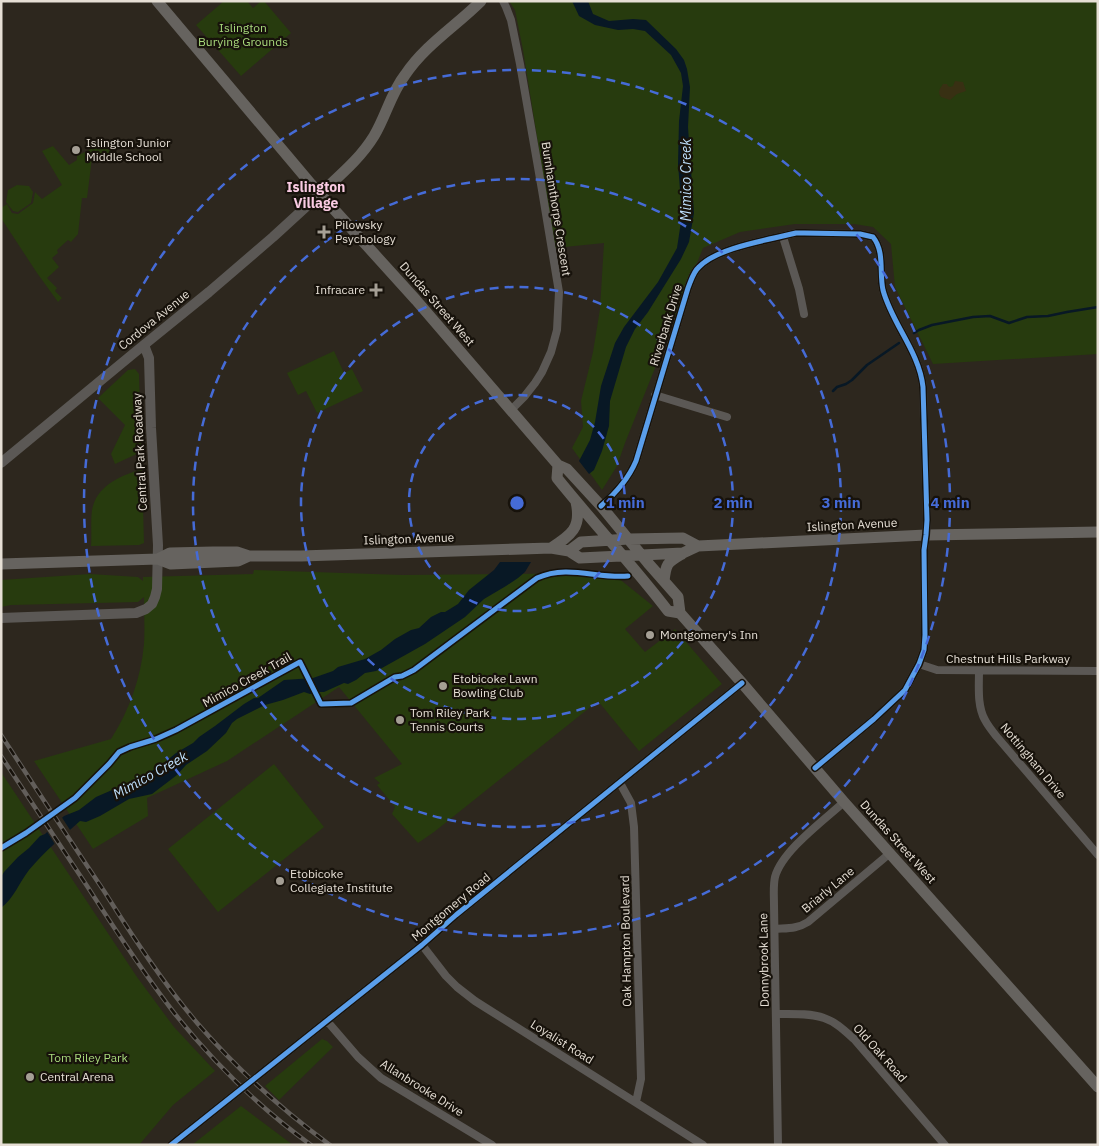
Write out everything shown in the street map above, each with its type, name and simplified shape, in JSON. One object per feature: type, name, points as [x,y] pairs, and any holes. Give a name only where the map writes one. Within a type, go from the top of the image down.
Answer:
[{"type":"main road","name":"Dundas Street West","points":[[157,1],[320,194],[400,282],[558,465],[567,469],[601,506],[678,597],[680,613],[889,854],[1098,1087]]},
{"type":"main road","points":[[320,194],[366,149],[401,81],[415,62],[482,1]]},
{"type":"main road","name":"Dundas Street West","points":[[558,465],[558,478],[576,502],[590,516],[668,611],[680,613]]},
{"type":"main road","points":[[551,548],[568,537],[576,526],[579,512],[576,502]]},
{"type":"main road","name":"Islington Avenue","points":[[1,564],[158,559],[170,554],[237,552],[249,556],[300,556],[551,548],[569,551],[580,558],[683,553],[698,546],[926,536],[1098,532]]},
{"type":"main road","name":"Islington Avenue","points":[[569,551],[580,542],[629,539],[684,538],[698,546]]},
{"type":"main road","points":[[664,581],[667,565],[683,553]]},
{"type":"street","name":"Burnhamthorpe Crescent","points":[[503,1],[511,20],[542,190],[558,292],[557,330],[551,352],[542,372],[524,397],[511,410]]},
{"type":"street","name":"Cordova Avenue","points":[[1,463],[265,244],[320,194]]},
{"type":"street","name":"Riverbank Drive","points":[[601,506],[613,497],[631,474],[688,288],[698,267],[734,248],[804,233],[866,235],[873,237],[879,246],[883,288],[888,304],[922,375],[926,536],[924,550],[924,650],[905,690],[874,719],[815,768]]},
{"type":"street","points":[[783,237],[799,289],[804,314]]},
{"type":"street","name":"Central Park Roadway","points":[[144,345],[149,358],[158,559]]},
{"type":"street","points":[[655,395],[727,417]]},
{"type":"street","points":[[1,618],[140,612],[152,604],[155,597],[158,559]]},
{"type":"street","name":"Chestnut Hills Parkway","points":[[919,664],[937,670],[1098,671]]},
{"type":"street","name":"Nottingham Drive","points":[[979,671],[980,701],[985,720],[997,737],[1098,855]]},
{"type":"street","name":"Montgomery Road","points":[[171,1145],[422,945],[463,909],[742,683]]},
{"type":"street","name":"Oak Hampton Boulevard","points":[[620,783],[631,803],[634,827],[641,1079],[636,1102]]},
{"type":"street","name":"Donnybrook Lane","points":[[778,1145],[775,878],[790,850],[844,802]]},
{"type":"street","name":"Briarly Lane","points":[[775,929],[795,928],[808,922],[889,854]]},
{"type":"street","name":"Loyalist Road","points":[[422,945],[446,976],[467,995],[703,1145]]},
{"type":"street","name":"Old Oak Road","points":[[776,1014],[816,1016],[824,1018],[844,1029],[945,1145]]},
{"type":"street","name":"Allanbrooke Drive","points":[[327,1020],[358,1057],[381,1078],[492,1145]]},
{"type":"green space","name":"Islington Burying Grounds","points":[[224,1],[247,1],[253,8],[261,1],[264,1],[291,33],[241,76],[196,25]]},
{"type":"green space","points":[[509,1],[1098,1],[1098,354],[933,364],[895,287],[891,244],[873,227],[854,224],[795,224],[740,232],[703,248],[617,466],[602,490],[572,448],[583,427],[581,401],[593,352],[600,309],[604,243],[555,248],[523,50],[515,10]]},
{"type":"green space","points":[[103,143],[115,144],[115,154],[111,154],[110,157],[92,158],[87,198],[82,198],[78,234],[71,242],[68,240],[57,250],[58,253],[52,258],[59,267],[47,278],[57,288],[55,291],[62,298],[58,302],[1,218],[1,208],[7,204],[12,213],[18,214],[33,203],[35,192],[42,199],[62,185],[42,151],[53,146],[69,165],[77,160],[77,156]]},
{"type":"green space","points":[[17,185],[29,186],[33,192],[31,203],[18,212],[13,211],[6,202],[8,190]]},
{"type":"green space","points":[[334,351],[344,373],[352,369],[363,391],[317,413],[306,391],[298,395],[287,373]]},
{"type":"green space","points":[[135,369],[139,374],[141,452],[115,464],[111,454],[125,425],[98,398],[128,370]]},
{"type":"green space","points":[[142,469],[144,543],[139,545],[91,546],[92,514],[96,498],[113,481]]},
{"type":"green space","points":[[254,570],[403,575],[612,573],[653,606],[625,629],[645,652],[675,629],[722,684],[639,751],[598,701],[418,843],[392,814],[395,807],[377,785],[380,783],[374,778],[402,764],[339,687],[227,761],[147,798],[148,816],[93,849],[34,761],[111,739],[129,706],[137,682],[144,644],[144,597],[138,602],[11,605],[1,607],[1,580],[90,574],[138,577],[143,581],[143,577],[253,574]]},
{"type":"green space","points":[[274,764],[324,827],[218,912],[168,849]]},
{"type":"green space","name":"Tom Riley Park","points":[[1,772],[137,977],[174,1027],[215,1071],[173,1105],[139,1145],[1,1145]]},
{"type":"green space","points":[[322,1039],[333,1047],[279,1100],[265,1086]]},
{"type":"green space","points":[[241,1106],[293,1145],[192,1145]]},
{"type":"sand","points":[[955,81],[963,82],[966,91],[957,94],[950,100],[941,97],[939,92],[943,84],[947,84],[950,87],[953,86]]},
{"type":"water","name":"Mimico Creek","points":[[572,1],[588,1],[593,14],[609,21],[646,20],[676,49],[684,60],[690,87],[688,127],[694,213],[689,242],[681,259],[648,312],[635,329],[626,347],[610,401],[609,426],[602,451],[594,470],[589,474],[579,461],[590,440],[601,386],[615,343],[624,327],[658,282],[677,248],[682,215],[678,164],[679,121],[683,86],[681,73],[671,55],[645,31],[633,29],[618,30],[595,25],[579,16]]},
{"type":"water","name":"Mimico Creek","points":[[500,562],[531,562],[525,572],[518,578],[484,599],[465,617],[425,644],[376,671],[365,673],[348,684],[344,683],[324,692],[310,694],[304,692],[265,705],[237,719],[226,733],[207,751],[186,765],[177,775],[152,794],[129,799],[100,816],[86,822],[80,821],[35,863],[9,900],[1,908],[1,877],[4,872],[40,836],[45,834],[64,816],[79,810],[96,797],[142,777],[160,766],[244,704],[254,698],[258,698],[284,680],[313,678],[333,671],[338,667],[365,659],[395,639],[411,630],[419,628],[431,617],[445,612],[458,604],[469,590],[494,570]]},
{"type":"pier","points":[[61,816],[72,833],[56,846],[46,830]]},
{"type":"waterway","points":[[914,333],[932,325],[973,317],[990,316],[1009,323],[1027,317],[1048,316],[1098,307]]},
{"type":"waterway","points":[[833,391],[852,380],[867,365],[899,343]]},
{"type":"railway","points":[[1,735],[137,942],[185,1008],[213,1041],[245,1073],[295,1118],[330,1145]]},
{"type":"railway","points":[[1,756],[130,952],[175,1014],[238,1084],[311,1145]]},
{"type":"cycle path","points":[[601,506],[621,486],[636,461],[688,288],[699,267],[718,254],[731,249],[796,233],[860,234],[873,237],[879,249],[883,290],[892,314],[916,361],[923,387],[927,520],[924,550],[924,650],[905,690],[874,719],[815,768]]},
{"type":"cycle path","name":"Mimico Creek Trail","points":[[1,848],[26,833],[75,798],[119,752],[176,730],[300,662],[321,704],[351,703],[395,677],[414,670],[537,578],[560,572],[628,576]]},
{"type":"cycle path","points":[[171,1145],[422,945],[456,915],[742,683]]},
{"type":"place","name":"Islington Junior Middle School","points":[[76,150]]},
{"type":"place","name":"Pilowsky Psychology","points":[[324,232]]},
{"type":"place","name":"Infracare","points":[[376,290]]},
{"type":"place","name":"Montgomery's Inn","points":[[650,635]]},
{"type":"place","name":"Etobicoke Lawn Bowling Club","points":[[443,686]]},
{"type":"place","name":"Tom Riley Park Tennis Courts","points":[[400,720]]},
{"type":"place","name":"Etobicoke Collegiate Institute","points":[[280,881]]},
{"type":"place","name":"Central Arena","points":[[30,1077]]},
{"type":"district","name":"Islington Village","points":[[316,196]]}]
